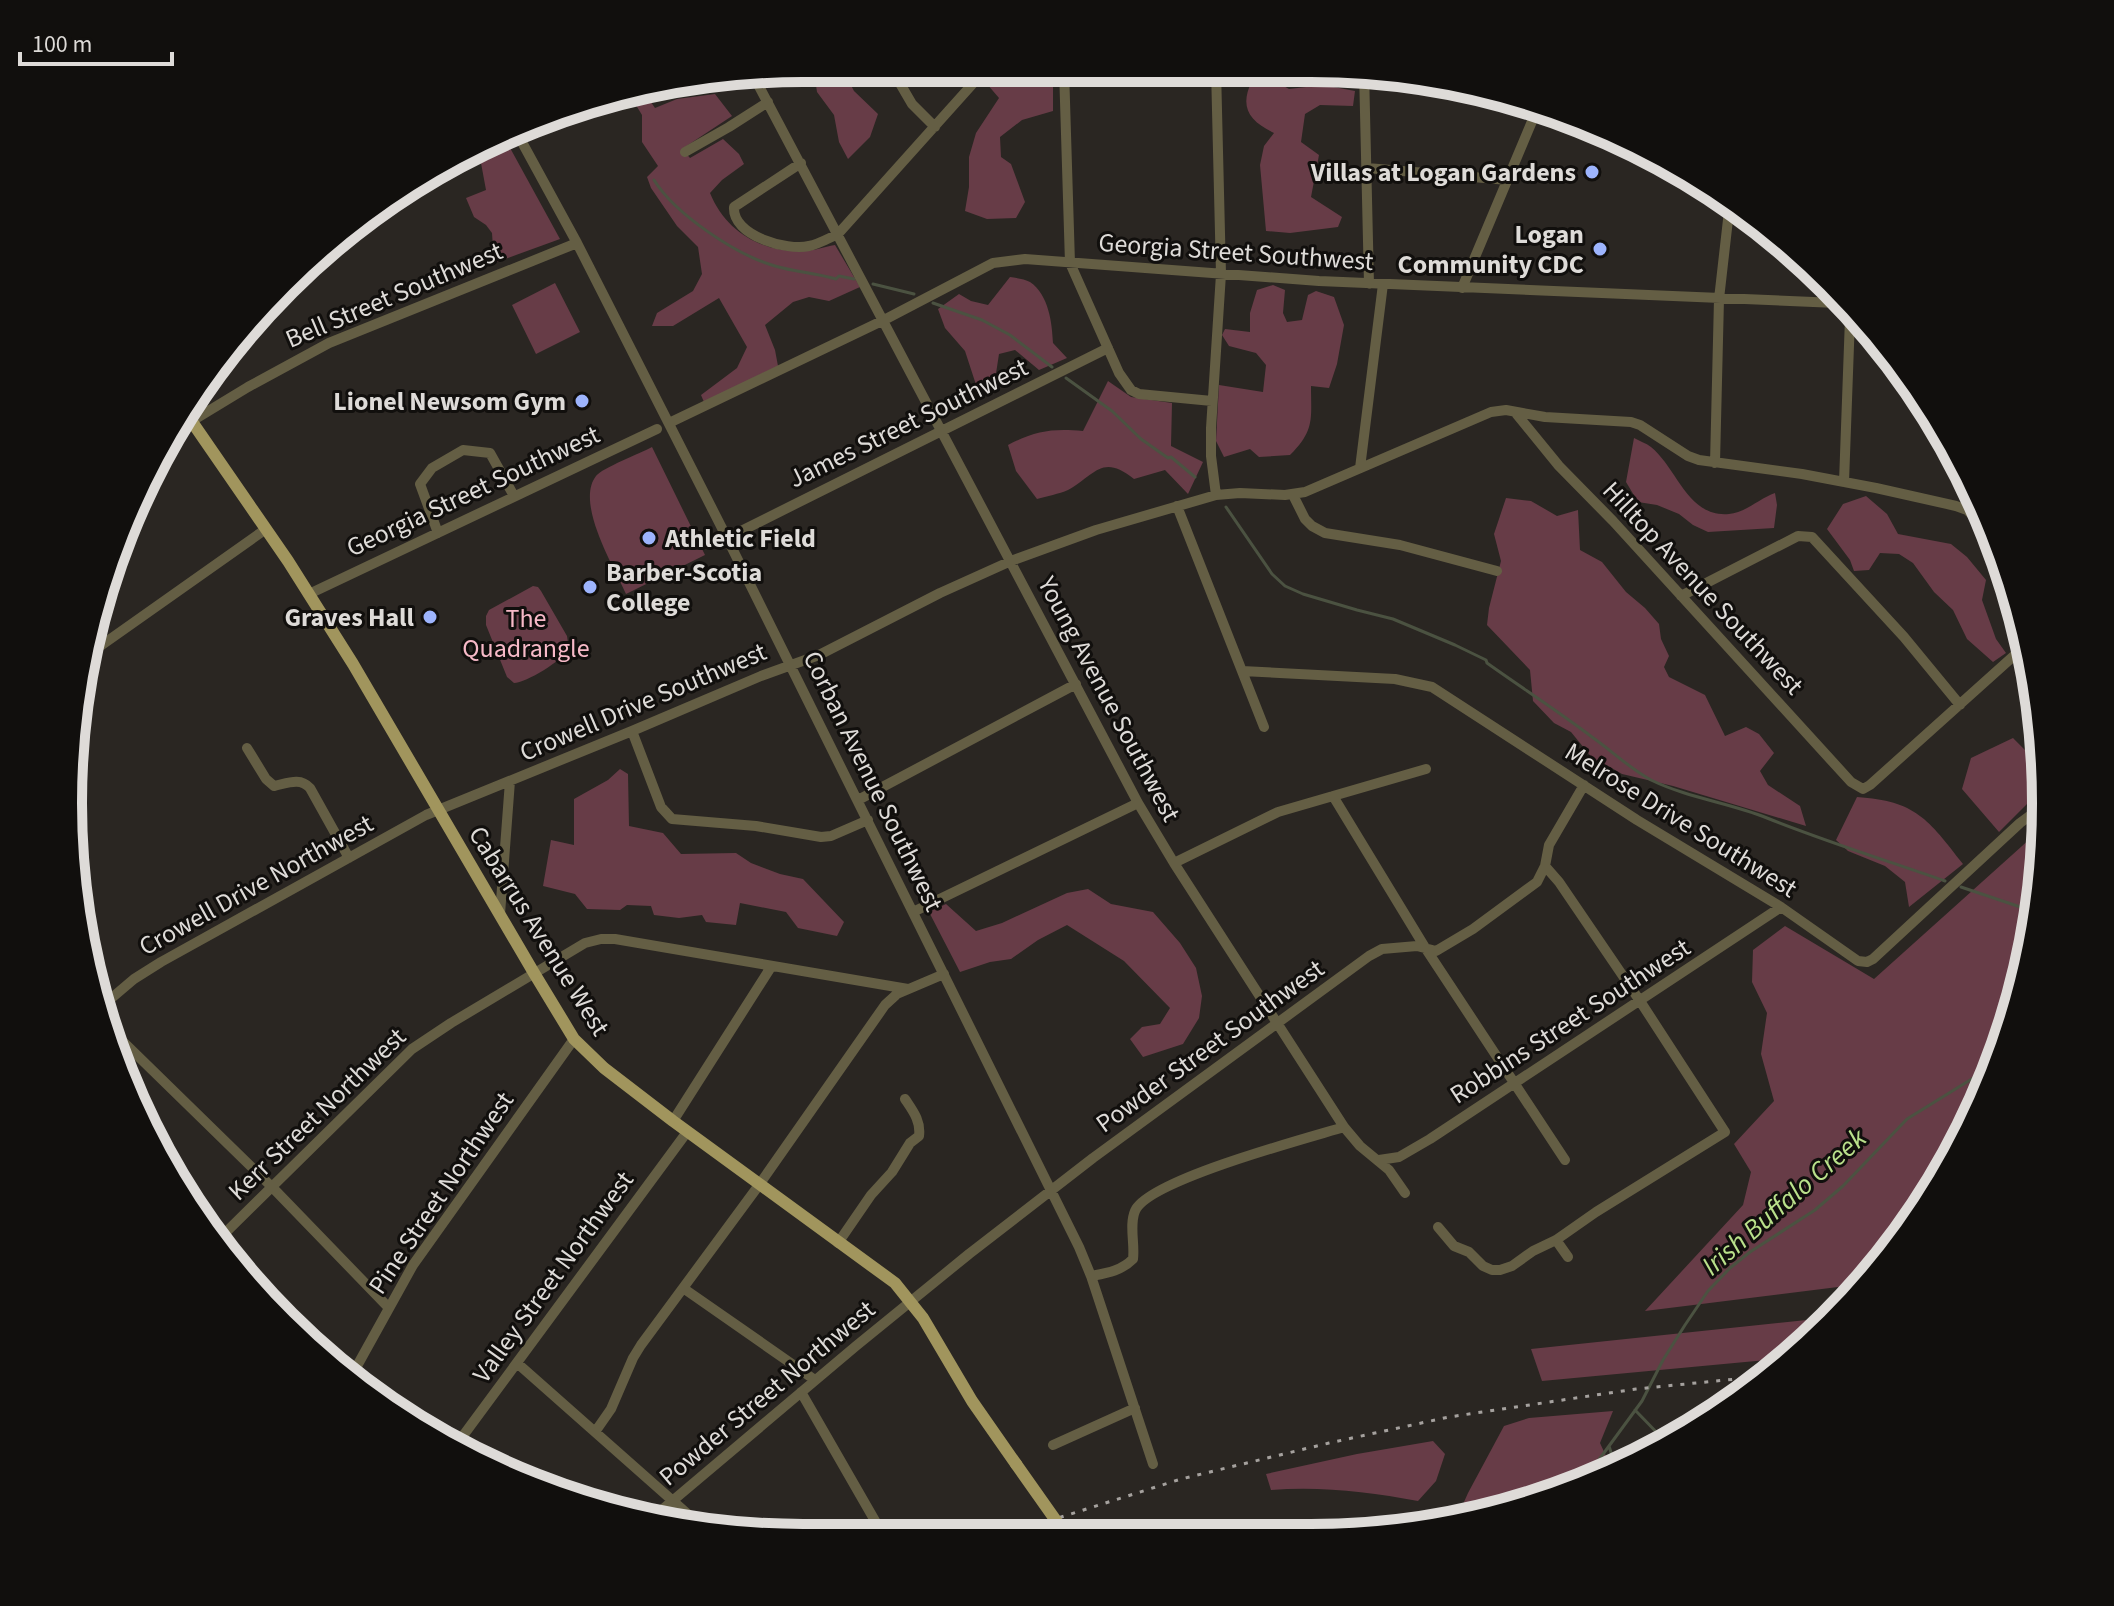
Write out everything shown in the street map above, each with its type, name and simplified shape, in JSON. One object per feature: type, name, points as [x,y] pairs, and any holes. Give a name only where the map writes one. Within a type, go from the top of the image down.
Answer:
[{"type":"main road","name":"Cabarrus Avenue West","points":[[192,422],[353,664],[574,1039],[604,1068],[687,1132],[895,1283],[911,1300],[972,1401],[1058,1524]]},
{"type":"street","points":[[899,82],[912,104],[935,127]]},
{"type":"street","points":[[801,163],[734,207],[737,222],[744,230],[765,240],[810,246],[840,231],[975,82]]},
{"type":"street","points":[[1064,82],[1070,263],[1108,348],[1131,390],[1139,394],[1212,401]]},
{"type":"street","points":[[1216,82],[1221,274],[1211,456],[1216,495]]},
{"type":"street","name":"Young Avenue Southwest","points":[[758,84],[840,231],[1138,803],[1344,1127],[1360,1146],[1389,1170],[1405,1193]]},
{"type":"street","points":[[1364,85],[1369,284]]},
{"type":"street","points":[[685,152],[768,102]]},
{"type":"street","points":[[1462,288],[1534,117]]},
{"type":"street","name":"Corban Avenue Southwest","points":[[521,140],[577,243],[727,538],[1079,1247],[1153,1464]]},
{"type":"street","points":[[1367,168],[1508,180]]},
{"type":"street","points":[[1715,463],[1719,299],[1728,216]]},
{"type":"street","name":"Bell Street Southwest","points":[[195,416],[329,343],[577,243]]},
{"type":"street","name":"Georgia Street Southwest","points":[[669,423],[884,320],[993,263],[1007,260],[1369,284],[1830,303]]},
{"type":"street","points":[[1360,468],[1383,284]]},
{"type":"street","points":[[1844,482],[1850,324]]},
{"type":"street","name":"James Street Southwest","points":[[727,538],[1108,348]]},
{"type":"street","name":"Crowell Drive Southwest","points":[[439,810],[790,664],[819,655],[940,593],[1011,561],[1096,530],[1216,495],[1293,495],[1305,492],[1491,412],[1506,410],[1545,417],[1631,422],[1688,456],[1715,463],[1844,482],[1956,506],[1971,513]]},
{"type":"street","name":"Hilltop Avenue Southwest","points":[[1515,412],[1559,466],[1851,782],[1863,789],[1870,785],[1960,705]]},
{"type":"street","name":"Georgia Street Southwest","points":[[309,594],[657,429]]},
{"type":"street","points":[[438,533],[420,484],[432,468],[463,450],[490,453],[514,496]]},
{"type":"street","points":[[1293,495],[1305,519],[1325,533],[1400,545],[1497,571]]},
{"type":"street","points":[[1177,506],[1264,727]]},
{"type":"street","points":[[100,646],[266,529]]},
{"type":"street","points":[[1681,596],[1798,536],[1812,537],[1895,627],[1960,705],[2016,654]]},
{"type":"street","name":"Melrose Drive Southwest","points":[[1242,671],[1395,679],[1424,684],[1443,693],[1520,745],[1781,907],[1858,961],[1873,959],[2032,815]]},
{"type":"street","points":[[858,800],[1076,684]]},
{"type":"street","points":[[632,731],[661,807],[672,819],[756,826],[821,837],[831,836],[868,820]]},
{"type":"street","points":[[247,748],[266,779],[274,786],[299,781],[310,788],[349,858]]},
{"type":"street","points":[[1174,863],[1278,812],[1426,769]]},
{"type":"street","points":[[500,914],[510,781]]},
{"type":"street","points":[[1438,1227],[1454,1246],[1469,1252],[1483,1266],[1500,1270],[1556,1240],[1725,1132],[1640,1001],[1545,866],[1549,845],[1584,785]]},
{"type":"street","points":[[1333,796],[1426,949],[1565,1160]]},
{"type":"street","points":[[913,912],[1138,803]]},
{"type":"street","name":"Crowell Drive Northwest","points":[[110,1000],[161,962],[439,810]]},
{"type":"street","name":"Powder Street Southwest","points":[[911,1300],[1051,1190],[1369,956],[1382,949],[1417,946],[1436,951],[1473,929],[1537,882],[1545,866]]},
{"type":"street","name":"Robbins Street Southwest","points":[[1379,1160],[1399,1157],[1781,907]]},
{"type":"street","name":"Kerr Street Northwest","points":[[225,1233],[412,1049],[574,948],[608,938],[771,967]]},
{"type":"street","points":[[673,1121],[771,967],[908,989]]},
{"type":"street","points":[[595,1432],[611,1409],[633,1358],[885,1005],[897,994],[944,974]]},
{"type":"street","name":"Pine Street Northwest","points":[[356,1368],[421,1253],[574,1039]]},
{"type":"street","points":[[122,1041],[272,1187],[389,1308]]},
{"type":"street","points":[[838,1243],[910,1143],[919,1136],[920,1127],[915,1113],[905,1099]]},
{"type":"street","points":[[1091,1276],[1116,1271],[1133,1259],[1133,1216],[1136,1207],[1151,1197],[1221,1164],[1344,1127]]},
{"type":"street","name":"Valley Street Northwest","points":[[462,1438],[687,1132]]},
{"type":"street","points":[[1556,1240],[1568,1257]]},
{"type":"street","points":[[683,1288],[815,1380]]},
{"type":"street","name":"Powder Street Northwest","points":[[662,1510],[911,1300]]},
{"type":"street","points":[[517,1363],[688,1514]]},
{"type":"street","points":[[801,1392],[877,1524]]},
{"type":"street","points":[[1053,1445],[1135,1408]]},
{"type":"green space","points":[[816,82],[849,82],[854,91],[878,114],[870,137],[848,159],[839,142],[834,115],[817,92]]},
{"type":"green space","points":[[1043,82],[1053,87],[1053,111],[1022,120],[1000,137],[1001,157],[1011,164],[1025,202],[1016,218],[987,219],[965,211],[969,157],[976,133],[999,98],[987,84]]},
{"type":"green space","points":[[1252,82],[1277,82],[1289,89],[1323,85],[1355,91],[1353,106],[1320,105],[1305,114],[1301,142],[1319,155],[1311,197],[1342,217],[1338,227],[1290,233],[1266,231],[1260,165],[1264,146],[1274,133],[1258,123],[1249,112],[1248,90]]},
{"type":"green space","points":[[715,94],[732,116],[682,149],[690,158],[723,139],[739,154],[744,164],[710,193],[725,219],[747,237],[773,248],[803,251],[835,245],[860,287],[829,301],[809,297],[793,302],[765,325],[778,366],[704,402],[701,395],[737,368],[747,347],[719,298],[673,326],[652,326],[657,313],[693,291],[702,274],[698,247],[677,226],[651,188],[647,177],[658,166],[642,142],[642,115],[634,103],[649,99],[655,108],[677,99]]},
{"type":"green space","points":[[509,146],[560,239],[494,263],[492,233],[474,217],[466,198],[486,190],[481,163]]},
{"type":"green space","points":[[1010,277],[1030,282],[1041,294],[1050,318],[1053,343],[1067,358],[1039,370],[1015,350],[999,354],[995,380],[980,397],[965,351],[945,328],[938,309],[959,294],[988,305]]},
{"type":"green space","points":[[555,283],[580,332],[536,354],[512,305]]},
{"type":"green space","points":[[1273,285],[1285,290],[1283,313],[1287,322],[1302,320],[1308,295],[1316,291],[1334,297],[1344,325],[1337,364],[1329,388],[1311,386],[1308,431],[1290,455],[1259,457],[1250,449],[1224,457],[1216,441],[1219,385],[1263,392],[1266,365],[1256,353],[1229,346],[1222,335],[1225,329],[1250,332],[1250,313],[1257,290]]},
{"type":"green space","points":[[1108,381],[1131,397],[1172,403],[1171,446],[1203,462],[1188,494],[1165,470],[1134,479],[1123,471],[1106,467],[1068,490],[1037,499],[1016,471],[1008,445],[1044,432],[1083,431]]},
{"type":"green space","points":[[1634,438],[1660,456],[1693,500],[1715,513],[1735,513],[1775,493],[1774,528],[1708,532],[1679,514],[1657,505],[1638,502],[1626,482]]},
{"type":"green space","name":"Athletic Field","points":[[652,447],[705,555],[626,594],[593,518],[591,488],[600,473]]},
{"type":"green space","points":[[1866,496],[1887,514],[1898,534],[1951,544],[1967,557],[1986,580],[1982,600],[1996,639],[2006,653],[1993,662],[1967,639],[1953,610],[1934,592],[1913,563],[1899,554],[1880,553],[1869,570],[1854,571],[1850,560],[1827,529],[1843,504]]},
{"type":"green space","points":[[1506,498],[1531,501],[1557,516],[1578,510],[1580,550],[1602,562],[1626,592],[1659,624],[1661,639],[1669,656],[1664,667],[1669,677],[1705,695],[1725,736],[1746,727],[1759,734],[1774,753],[1760,771],[1768,785],[1800,806],[1806,826],[1622,774],[1597,764],[1571,732],[1554,723],[1533,701],[1530,670],[1487,625],[1501,561],[1494,534]]},
{"type":"green space","name":"The Quadrangle","points":[[533,586],[541,591],[567,636],[569,649],[544,670],[514,683],[507,677],[486,625],[486,616],[489,610]]},
{"type":"green space","points":[[2013,738],[2030,757],[2032,801],[1999,832],[1962,789],[1971,758]]},
{"type":"green space","points":[[620,769],[628,774],[629,826],[663,833],[681,854],[736,853],[751,863],[803,879],[844,922],[837,936],[798,928],[786,912],[740,903],[736,925],[706,922],[702,915],[679,918],[654,915],[651,906],[627,905],[620,910],[587,909],[575,894],[543,886],[551,840],[574,845],[574,799],[608,780]]},
{"type":"green space","points":[[1857,797],[1894,803],[1919,815],[1963,864],[1909,907],[1905,882],[1885,866],[1848,851],[1836,840]]},
{"type":"green space","points":[[2030,838],[2026,897],[2018,944],[1994,1035],[1958,1122],[1910,1204],[1883,1242],[1846,1286],[1645,1311],[1743,1205],[1751,1172],[1734,1144],[1774,1101],[1761,1054],[1767,1013],[1752,982],[1753,950],[1785,926],[1874,979]]},
{"type":"green space","points":[[1088,889],[1111,904],[1153,912],[1180,943],[1196,968],[1202,996],[1199,1018],[1183,1044],[1143,1057],[1130,1039],[1142,1027],[1160,1024],[1170,1008],[1124,961],[1067,925],[1011,959],[960,972],[929,912],[946,904],[976,931],[1002,923],[1067,893]]},
{"type":"green space","points":[[1814,1319],[1768,1360],[1542,1381],[1531,1349]]},
{"type":"green space","points":[[1613,1411],[1600,1443],[1608,1460],[1543,1486],[1461,1508],[1504,1426],[1529,1418]]},
{"type":"green space","points":[[1433,1441],[1445,1454],[1436,1481],[1418,1501],[1345,1491],[1271,1490],[1266,1474],[1357,1454]]},
{"type":"waterway","points":[[654,180],[691,219],[725,243],[759,261],[836,279],[839,276],[854,279]]},
{"type":"waterway","points":[[873,284],[914,294]]},
{"type":"waterway","points":[[933,303],[982,320],[1010,335],[1052,367]]},
{"type":"waterway","points":[[1066,378],[1112,411],[1141,439],[1168,458],[1171,457],[1195,477]]},
{"type":"waterway","points":[[1226,507],[1272,574],[1285,586],[1393,619],[1486,660],[1651,780],[1945,881]]},
{"type":"waterway","points":[[1961,887],[2024,908]]},
{"type":"waterway","name":"Irish Buffalo Creek","points":[[1594,1466],[1642,1401],[1663,1360],[1708,1291],[1730,1268],[1815,1210],[1843,1186],[1907,1119],[1979,1075]]},
{"type":"waterway","points":[[1635,1410],[1659,1434]]},
{"type":"waterway","points":[[1609,1446],[1613,1458]]},
{"type":"railway","points":[[1039,1524],[1181,1479],[1449,1417],[1636,1389],[1746,1378]]},
{"type":"place","name":"Villas at Logan Gardens","points":[[1592,172]]},
{"type":"place","name":"Logan Community CDC","points":[[1600,249]]},
{"type":"place","name":"Lionel Newsom Gym","points":[[582,401]]},
{"type":"place","name":"Athletic Field","points":[[649,538]]},
{"type":"place","name":"Barber-Scotia College","points":[[590,587]]},
{"type":"place","name":"Graves Hall","points":[[430,617]]}]
